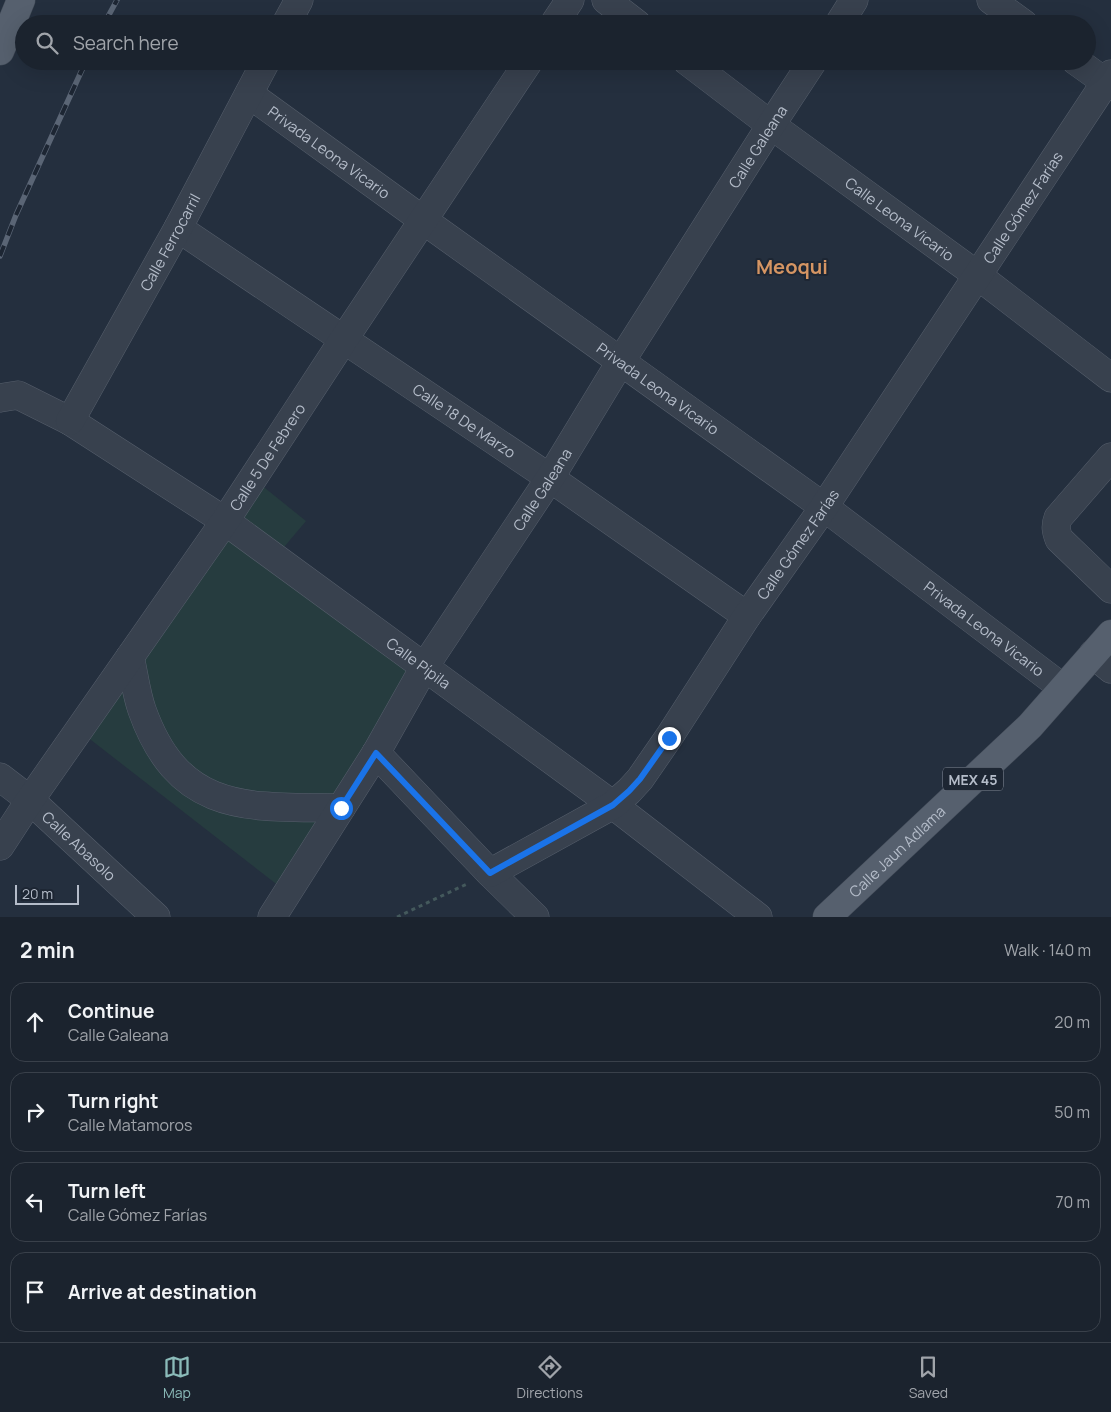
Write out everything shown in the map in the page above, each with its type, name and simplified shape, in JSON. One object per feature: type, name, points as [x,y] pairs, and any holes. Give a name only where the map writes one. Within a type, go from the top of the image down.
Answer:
[{"type":"main road","points":[[0,51],[21,0]]},
{"type":"main road","name":"Calle Jaun Adlama","points":[[828,917],[1030,726],[1064,688],[1102,662],[1111,634]]},
{"type":"street","points":[[291,15],[299,0]]},
{"type":"street","points":[[560,15],[570,0]]},
{"type":"street","points":[[606,0],[626,15]]},
{"type":"street","points":[[844,15],[854,0]]},
{"type":"street","points":[[991,0],[1012,15]]},
{"type":"street","name":"Calle Ferrocarril","points":[[70,421],[178,228],[261,70]]},
{"type":"street","name":"Calle 5 De Febrero","points":[[0,846],[30,800],[225,521],[344,338],[523,70]]},
{"type":"street","name":"Calle Leona Vicario","points":[[699,70],[977,275],[1111,378]]},
{"type":"street","name":"Calle Galeana","points":[[272,917],[376,753],[425,666],[550,478],[621,361],[808,70]]},
{"type":"street","points":[[1091,70],[1109,81]]},
{"type":"street","name":"Calle Gómez Farías","points":[[490,873],[613,805],[640,779],[1109,81]]},
{"type":"street","name":"Privada Leona Vicario","points":[[249,94],[824,507],[1064,688]]},
{"type":"street","name":"Calle 18 De Marzo","points":[[178,228],[550,478],[748,616]]},
{"type":"street","name":"Calle Pípila","points":[[0,398],[18,395],[70,421],[225,521],[613,805],[758,917]]},
{"type":"street","points":[[1106,474],[1058,518],[1056,532],[1059,538],[1111,589]]},
{"type":"street","points":[[130,657],[141,709],[158,748],[177,771],[195,787],[216,797],[244,804],[267,807],[341,808]]},
{"type":"street","points":[[376,753],[490,873],[535,917]]},
{"type":"street","name":"Calle Abasolo","points":[[0,777],[30,800],[156,917]]},
{"type":"path","points":[[397,917],[490,873]]},
{"type":"green space","points":[[255,480],[306,521],[274,559],[225,524]]},
{"type":"green space","points":[[226,526],[421,668],[284,890],[82,733]]},
{"type":"railway","points":[[109,15],[117,0]]},
{"type":"railway","points":[[0,256],[16,215],[82,70]]},
{"type":"district","name":"Meoqui","points":[[792,266]]},
{"type":"route","points":[[341,808],[376,753],[490,873],[613,805],[640,779],[669,738]]}]
